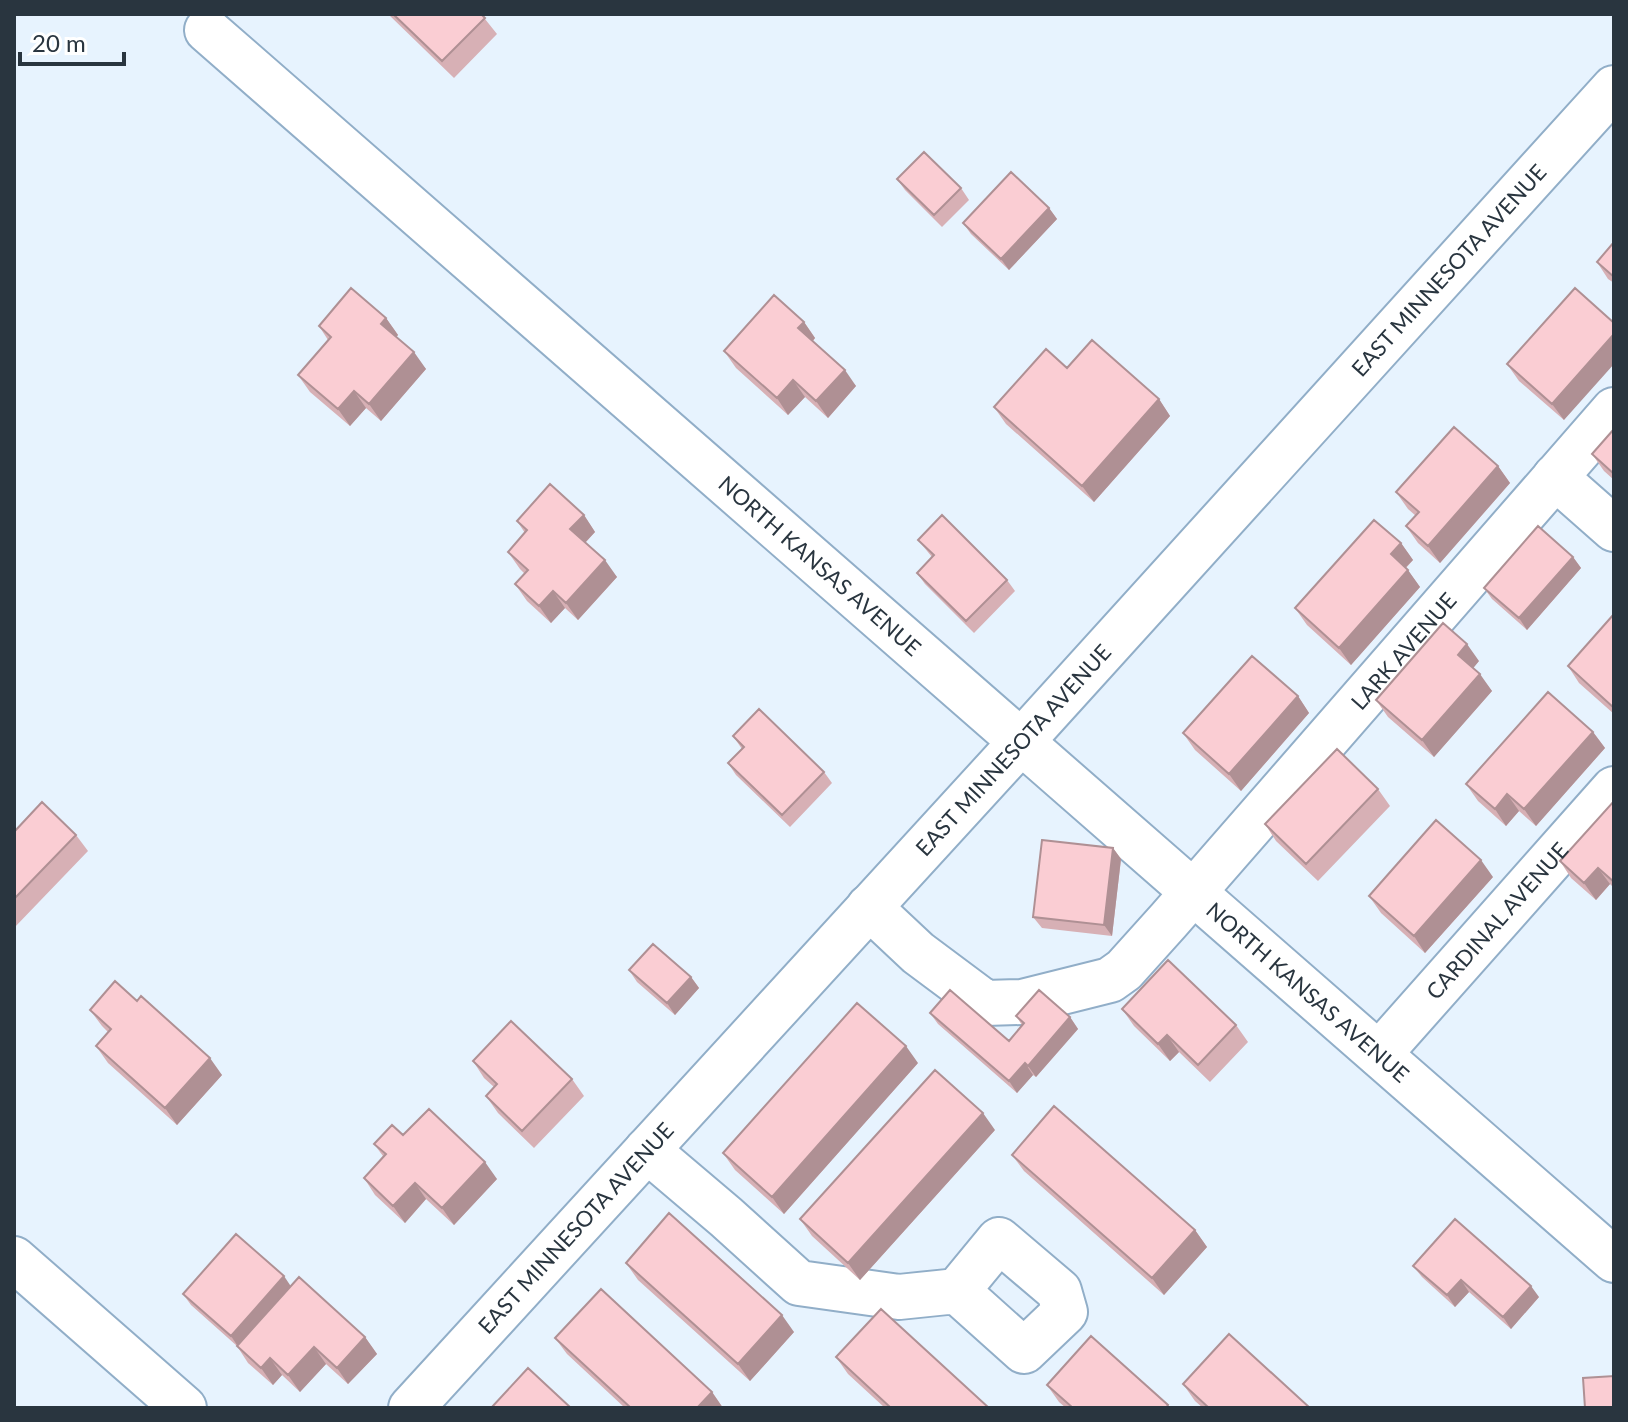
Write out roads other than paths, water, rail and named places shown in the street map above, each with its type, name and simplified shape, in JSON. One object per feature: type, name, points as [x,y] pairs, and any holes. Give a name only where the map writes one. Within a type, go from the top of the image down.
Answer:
[{"type":"street","name":"NORTH KANSAS AVENUE","points":[[207,30],[1614,1260]]},
{"type":"street","name":"EAST MINNESOTA AVENUE","points":[[411,1408],[1614,88]]},
{"type":"street","name":"LARK AVENUE","points":[[869,907],[918,953],[985,1003],[1022,1002],[1110,980],[1124,970],[1193,892],[1614,410]]},
{"type":"street","points":[[1555,477],[1614,529]]},
{"type":"street","name":"CARDINAL AVENUE","points":[[1379,1054],[1614,789]]},
{"type":"street","points":[[647,1150],[799,1283],[899,1297],[957,1291]]},
{"type":"street","points":[[14,1259],[184,1408]]}]
